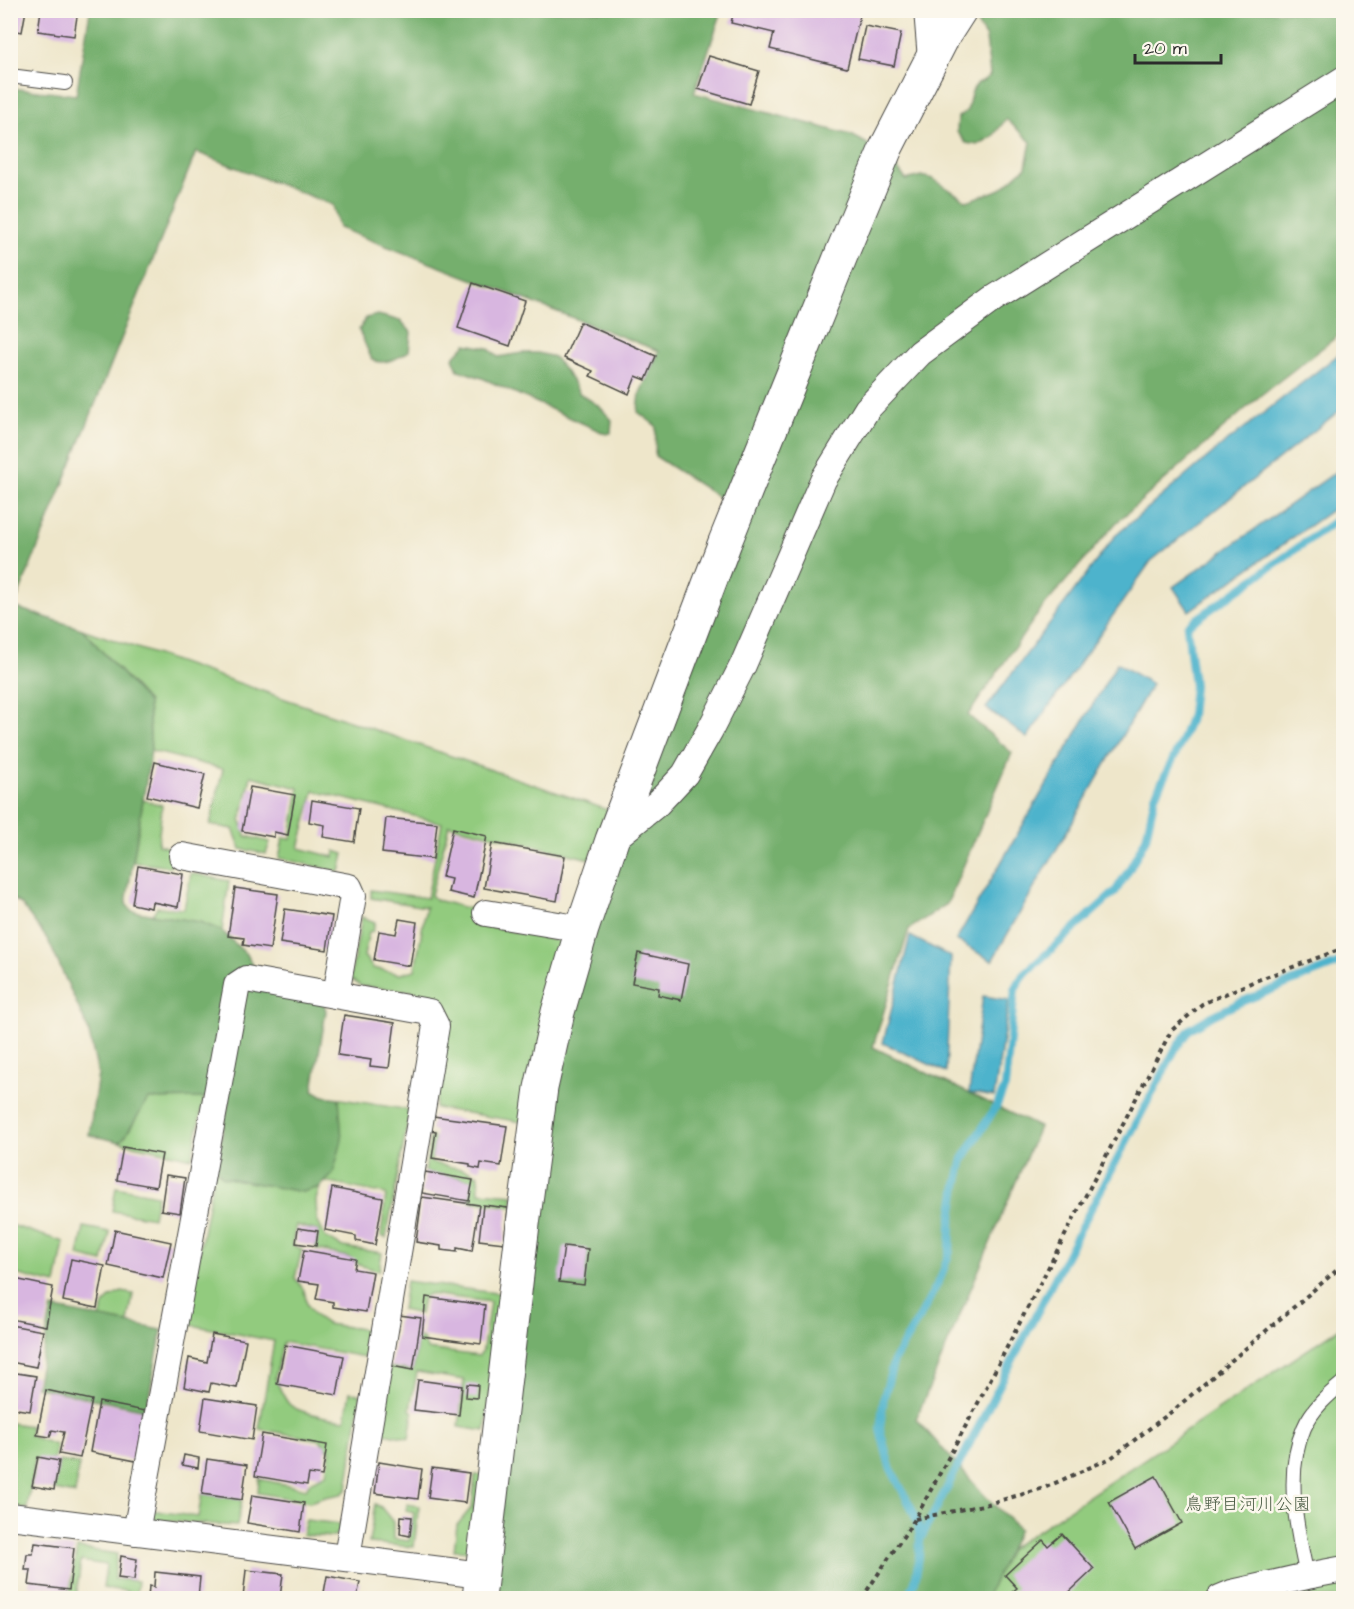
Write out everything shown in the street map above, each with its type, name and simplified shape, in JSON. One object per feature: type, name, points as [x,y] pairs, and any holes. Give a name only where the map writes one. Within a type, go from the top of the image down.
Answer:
[{"type":"street","points":[[927,10],[931,59]]},
{"type":"street","points":[[10,1516],[347,1557],[480,1587],[523,1224],[542,1089],[558,1012],[582,929],[612,840],[725,542],[846,242],[886,148],[931,59],[960,10]]},
{"type":"street","points":[[612,840],[658,803],[685,774],[743,665],[823,480],[867,409],[920,353],[993,299],[1344,79]]},
{"type":"street","points":[[182,856],[349,887],[353,896],[336,995]]},
{"type":"street","points":[[486,913],[582,929]]},
{"type":"street","points":[[136,1532],[237,985],[246,979],[429,1012],[436,1026],[347,1557]]},
{"type":"street","points":[[1220,1599],[1232,1593],[1344,1569]]},
{"type":"lane","points":[[10,76],[65,83]]},
{"type":"lane","points":[[1307,1576],[1293,1499],[1296,1455],[1304,1427],[1324,1399],[1344,1382]]},
{"type":"path","points":[[862,1599],[915,1519],[976,1407],[1171,1031],[1202,1004],[1255,981],[1344,948]]},
{"type":"path","points":[[915,1519],[988,1504],[1044,1488],[1111,1458],[1175,1409],[1344,1264]]},
{"type":"green space","points":[[90,11],[722,11],[694,93],[851,135],[882,154],[906,180],[921,176],[933,179],[967,201],[1001,189],[1026,167],[1031,142],[1006,119],[993,136],[978,145],[966,143],[957,132],[958,117],[967,111],[973,89],[990,75],[986,38],[973,17],[977,11],[1343,11],[1343,332],[1261,395],[1116,523],[1039,612],[968,715],[1012,753],[947,904],[909,929],[873,1047],[1039,1127],[916,1419],[986,1497],[1019,1529],[986,1598],[486,1598],[550,1091],[617,847],[749,517],[655,456],[656,426],[638,412],[640,393],[659,351],[339,228],[333,205],[196,152],[14,607],[82,629],[148,703],[151,751],[126,904],[132,911],[200,922],[222,931],[248,956],[262,989],[324,1003],[326,1011],[313,1090],[323,1096],[339,1098],[342,1140],[333,1174],[320,1187],[302,1192],[223,1177],[215,1168],[229,1100],[148,1099],[120,1142],[89,1135],[98,1074],[88,1029],[48,940],[21,904],[11,898],[10,88],[76,95]]},
{"type":"green space","points":[[378,315],[401,321],[411,332],[409,351],[391,360],[381,362],[372,360],[359,330],[366,318]]},
{"type":"green space","points":[[466,344],[488,348],[498,357],[538,353],[554,357],[579,393],[599,406],[612,420],[611,433],[606,434],[482,378],[458,370],[453,358]]},
{"type":"green space","points":[[82,629],[608,810],[590,859],[449,825],[431,895],[436,900],[471,909],[471,914],[479,916],[477,924],[564,942],[522,1122],[435,1108],[448,1014],[438,1000],[412,991],[361,986],[350,979],[362,917],[375,922],[373,931],[369,932],[364,956],[373,968],[400,974],[415,970],[426,907],[371,898],[371,890],[427,898],[442,823],[314,791],[299,848],[334,857],[335,851],[344,854],[340,872],[279,858],[283,838],[291,839],[299,788],[251,776],[241,821],[246,836],[270,842],[266,854],[241,849],[233,829],[210,825],[223,769],[151,751],[148,702]]},
{"type":"green space","points":[[143,800],[162,805],[158,845],[174,849],[170,867],[133,862]]},
{"type":"green space","points":[[191,873],[229,881],[222,931],[200,922],[152,915],[157,907],[184,909]]},
{"type":"green space","points":[[323,1096],[410,1110],[386,1238],[381,1236],[386,1194],[309,1179]]},
{"type":"green space","points":[[204,1098],[192,1158],[120,1142],[147,1099]]},
{"type":"green space","points":[[430,1136],[435,1138],[431,1163],[467,1170],[478,1175],[479,1192],[514,1195],[512,1207],[469,1201],[472,1180],[425,1172]]},
{"type":"green space","points":[[215,1168],[223,1177],[302,1192],[320,1187],[316,1200],[317,1220],[326,1238],[343,1247],[382,1253],[379,1271],[359,1265],[351,1258],[316,1249],[318,1231],[296,1225],[292,1245],[302,1249],[295,1278],[304,1290],[307,1304],[314,1315],[327,1324],[369,1330],[364,1357],[283,1342],[275,1378],[289,1404],[307,1413],[324,1417],[345,1420],[350,1392],[361,1395],[347,1489],[342,1494],[310,1502],[258,1493],[259,1479],[306,1489],[311,1481],[327,1474],[330,1451],[320,1440],[259,1429],[274,1341],[186,1324]]},
{"type":"green space","points":[[116,1187],[157,1195],[153,1218],[112,1211]]},
{"type":"green space","points":[[11,1225],[64,1242],[56,1284],[11,1273]]},
{"type":"green space","points":[[84,1227],[110,1232],[103,1262],[78,1256]]},
{"type":"green space","points":[[406,1281],[503,1294],[485,1431],[459,1427],[464,1380],[417,1372],[410,1409],[413,1413],[409,1438],[378,1432],[389,1367],[413,1371],[418,1337],[423,1339],[427,1349],[479,1356],[483,1348],[490,1302],[429,1294],[423,1298],[420,1314],[402,1310]]},
{"type":"green space","points":[[122,1292],[133,1294],[128,1323],[100,1318],[106,1301]]},
{"type":"green space","points":[[52,1308],[162,1330],[146,1410],[36,1387]]},
{"type":"green space","name":"鳥野目河川公園","points":[[1343,1326],[1343,1598],[973,1598],[971,1575]]},
{"type":"green space","points":[[10,1423],[31,1426],[30,1436],[56,1445],[54,1460],[35,1459],[27,1509],[11,1506]]},
{"type":"green space","points":[[59,1461],[79,1464],[75,1494],[54,1490]]},
{"type":"green space","points":[[475,1475],[484,1475],[469,1551],[454,1550],[457,1525],[472,1507]]},
{"type":"green space","points":[[202,1494],[242,1500],[237,1526],[154,1520],[149,1513],[151,1510],[198,1517]]},
{"type":"green space","points":[[375,1504],[381,1507],[393,1522],[393,1539],[409,1541],[414,1513],[406,1511],[407,1504],[419,1506],[414,1547],[369,1543]]},
{"type":"green space","points":[[306,1520],[340,1524],[340,1531],[333,1537],[302,1535]]},
{"type":"green space","points":[[77,1548],[117,1554],[114,1579],[138,1581],[136,1598],[126,1598],[127,1591],[103,1588],[106,1565],[81,1561],[76,1598],[22,1598],[27,1589],[69,1596]]},
{"type":"water","points":[[1343,351],[1343,408],[1151,561],[1027,738],[986,708],[1115,536],[1216,450]]},
{"type":"water","points":[[1343,467],[1343,502],[1189,611],[1173,587]]},
{"type":"water","points":[[1117,663],[1152,684],[992,961],[956,940]]},
{"type":"water","points":[[910,936],[951,957],[946,1072],[883,1043]]},
{"type":"water","points":[[983,996],[1009,1000],[994,1097],[969,1093]]},
{"type":"building","points":[[10,10],[26,10],[22,32],[10,30]]},
{"type":"building","points":[[41,10],[78,10],[74,36],[38,31]]},
{"type":"building","points":[[734,10],[842,10],[860,15],[847,68],[770,49],[774,33],[731,23]]},
{"type":"building","points":[[865,26],[901,33],[894,66],[858,59]]},
{"type":"building","points":[[709,56],[759,71],[749,104],[698,89]]},
{"type":"building","points":[[473,283],[525,301],[510,346],[458,328]]},
{"type":"building","points":[[580,322],[656,356],[646,380],[636,376],[629,394],[590,376],[593,371],[564,358]]},
{"type":"building","points":[[155,762],[205,774],[197,808],[147,796]]},
{"type":"building","points":[[250,787],[295,795],[288,835],[274,832],[274,837],[242,831]]},
{"type":"building","points":[[312,800],[359,808],[354,842],[323,837],[325,825],[309,822]]},
{"type":"building","points":[[386,818],[437,823],[433,859],[382,853]]},
{"type":"building","points":[[453,828],[487,836],[474,898],[448,892],[451,879],[442,877]]},
{"type":"building","points":[[492,843],[565,856],[557,901],[484,888]]},
{"type":"building","points":[[138,866],[183,874],[178,907],[152,902],[151,908],[132,904]]},
{"type":"building","points":[[235,888],[278,894],[270,949],[243,945],[244,938],[228,936]]},
{"type":"building","points":[[285,909],[332,916],[327,950],[280,943]]},
{"type":"building","points":[[399,919],[417,922],[410,966],[374,960],[379,931],[396,934]]},
{"type":"building","points":[[638,953],[688,964],[681,1000],[658,995],[659,988],[632,983]]},
{"type":"building","points":[[344,1015],[395,1023],[389,1068],[370,1066],[371,1060],[338,1055]]},
{"type":"building","points":[[433,1116],[507,1126],[501,1166],[481,1163],[480,1169],[470,1167],[470,1164],[432,1158],[436,1131],[431,1130]]},
{"type":"building","points":[[123,1147],[162,1154],[156,1187],[117,1180]]},
{"type":"building","points":[[425,1172],[473,1180],[469,1201],[422,1193]]},
{"type":"building","points":[[166,1175],[185,1178],[180,1213],[161,1210]]},
{"type":"building","points":[[332,1188],[383,1198],[375,1245],[356,1241],[356,1236],[325,1230]]},
{"type":"building","points":[[422,1197],[479,1205],[472,1251],[457,1248],[457,1252],[441,1250],[441,1246],[416,1242]]},
{"type":"building","points":[[483,1205],[508,1208],[504,1243],[479,1240]]},
{"type":"building","points":[[298,1228],[318,1231],[316,1246],[296,1243]]},
{"type":"building","points":[[115,1230],[171,1242],[163,1278],[108,1266]]},
{"type":"building","points":[[564,1246],[588,1249],[584,1285],[559,1282]]},
{"type":"building","points":[[304,1250],[356,1259],[354,1269],[373,1272],[366,1312],[333,1307],[333,1302],[316,1299],[319,1284],[298,1281]]},
{"type":"building","points":[[71,1259],[105,1266],[97,1308],[63,1301]]},
{"type":"building","points":[[10,1278],[53,1287],[46,1326],[10,1319]]},
{"type":"building","points":[[426,1297],[485,1305],[481,1344],[422,1336]]},
{"type":"building","points":[[399,1315],[421,1318],[413,1370],[391,1366]]},
{"type":"building","points":[[10,1325],[43,1331],[36,1367],[10,1362]]},
{"type":"building","points":[[212,1334],[246,1340],[237,1388],[211,1383],[209,1392],[184,1387],[189,1358],[207,1362]]},
{"type":"building","points":[[285,1345],[344,1356],[337,1395],[277,1384]]},
{"type":"building","points":[[10,1372],[36,1376],[30,1411],[10,1408]]},
{"type":"building","points":[[418,1380],[462,1386],[459,1415],[414,1410]]},
{"type":"building","points":[[467,1384],[478,1385],[477,1398],[466,1397]]},
{"type":"building","points":[[46,1390],[92,1400],[80,1458],[59,1454],[64,1432],[52,1430],[50,1437],[37,1435]]},
{"type":"building","points":[[205,1398],[257,1406],[252,1440],[200,1431]]},
{"type":"building","points":[[99,1402],[145,1411],[136,1461],[90,1452]]},
{"type":"building","points":[[262,1434],[327,1445],[322,1476],[309,1474],[307,1485],[255,1476]]},
{"type":"building","points":[[184,1455],[199,1458],[198,1468],[182,1465]]},
{"type":"building","points":[[38,1457],[59,1461],[54,1490],[32,1486]]},
{"type":"building","points":[[207,1459],[247,1465],[242,1500],[202,1494]]},
{"type":"building","points":[[379,1462],[422,1469],[418,1499],[375,1493]]},
{"type":"building","points":[[432,1468],[469,1473],[465,1503],[428,1498]]},
{"type":"building","points":[[1156,1476],[1182,1523],[1135,1549],[1109,1502]]},
{"type":"building","points":[[252,1495],[304,1503],[300,1532],[247,1523]]},
{"type":"building","points":[[401,1516],[412,1517],[410,1536],[400,1534]]},
{"type":"building","points":[[1062,1534],[1094,1569],[1063,1598],[1005,1598],[1017,1588],[1005,1575],[1043,1540],[1048,1546]]},
{"type":"building","points":[[35,1543],[74,1548],[69,1590],[29,1585],[31,1570],[25,1570],[27,1554],[33,1554]]},
{"type":"building","points":[[121,1556],[137,1559],[134,1580],[118,1578]]},
{"type":"building","points":[[246,1570],[283,1574],[280,1598],[243,1598]]},
{"type":"building","points":[[155,1572],[200,1577],[198,1598],[148,1598],[149,1586],[154,1587]]},
{"type":"building","points":[[327,1576],[360,1582],[357,1598],[323,1598]]},
{"type":"waterway","points":[[908,1598],[915,1581],[920,1540],[918,1524],[890,1467],[880,1429],[884,1397],[894,1360],[941,1277],[950,1251],[951,1224],[963,1159],[997,1105],[1005,1087],[1015,989],[1023,975],[1115,892],[1146,838],[1155,796],[1180,745],[1191,715],[1194,686],[1187,626],[1344,515]]},
{"type":"waterway","points":[[920,1540],[1176,1048],[1190,1029],[1212,1016],[1344,961]]}]
